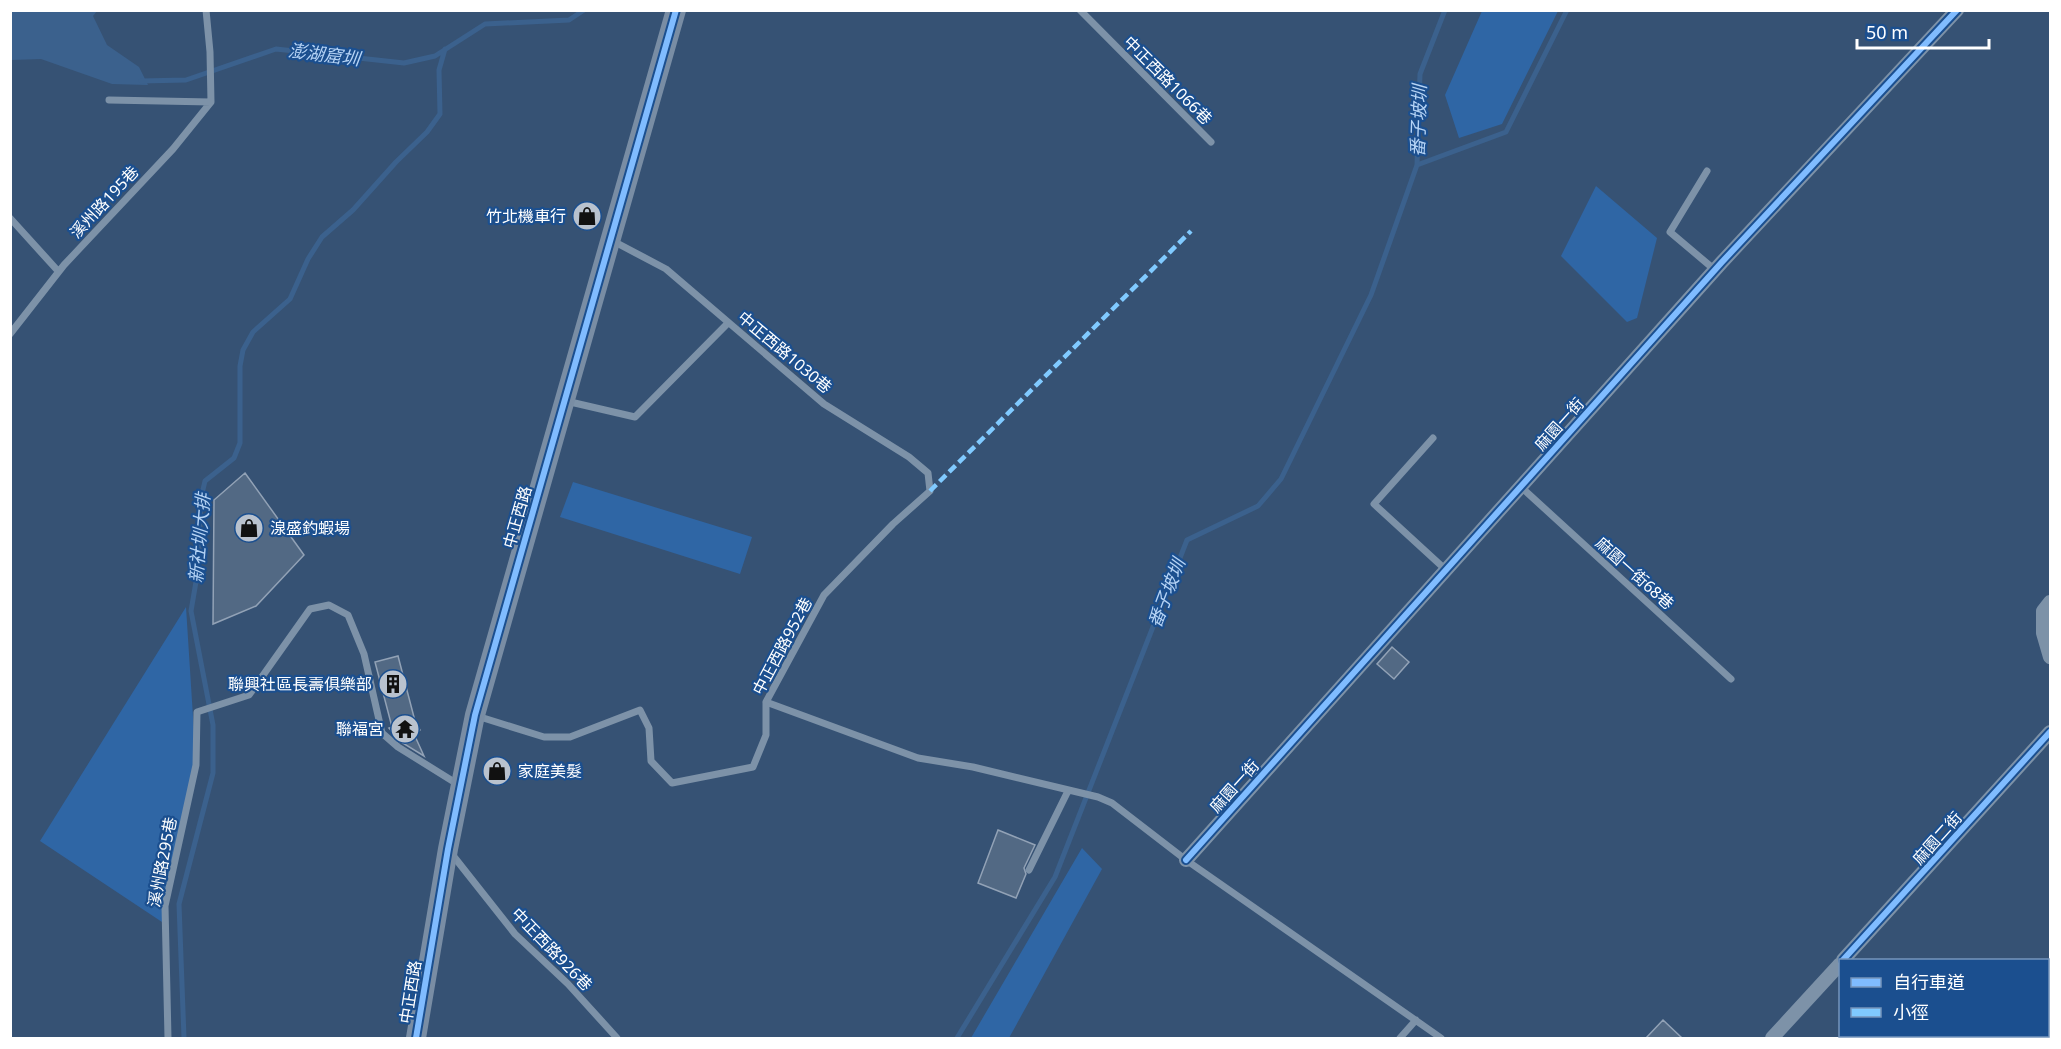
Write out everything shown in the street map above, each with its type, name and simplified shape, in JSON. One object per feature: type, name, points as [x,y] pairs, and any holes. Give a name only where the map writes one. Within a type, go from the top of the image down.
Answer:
[{"type":"main road","name":"中正西路","points":[[416,1038],[448,849],[475,715],[676,10]]},
{"type":"street","name":"麻園一街","points":[[1186,860],[1715,270],[1957,10]]},
{"type":"street","points":[[2050,602],[2043,611],[2043,633],[2050,657]]},
{"type":"street","name":"麻園二街","points":[[1845,959],[2050,732]]},
{"type":"street","name":"麻園二街","points":[[1772,1038],[1839,965]]},
{"type":"lane","points":[[109,100],[211,102],[212,86],[206,10]]},
{"type":"lane","name":"中正西路1066巷","points":[[1080,10],[1211,142]]},
{"type":"lane","name":"溪州路195巷","points":[[10,334],[58,271],[173,148],[211,102]]},
{"type":"lane","points":[[1707,171],[1670,232],[1715,270]]},
{"type":"lane","points":[[10,218],[58,271]]},
{"type":"lane","name":"中正西路1030巷","points":[[611,240],[666,269],[824,404],[909,457],[928,473],[930,491]]},
{"type":"lane","points":[[565,401],[635,417],[729,322]]},
{"type":"lane","points":[[1433,438],[1374,504],[1446,570]]},
{"type":"lane","name":"麻園一街68巷","points":[[1521,487],[1731,680]]},
{"type":"lane","name":"中正西路952巷","points":[[475,715],[544,737],[570,737],[640,710],[649,728],[651,761],[672,783],[753,767],[766,735],[766,702],[824,596],[893,524],[930,491]]},
{"type":"lane","name":"溪州路295巷","points":[[168,1038],[165,906],[196,765],[197,712],[249,696],[310,609],[329,605],[348,615],[364,654],[382,733],[398,747],[460,786]]},
{"type":"lane","points":[[766,702],[918,758],[973,766],[1112,802],[1186,860],[1442,1038]]},
{"type":"lane","points":[[1029,870],[1068,791]]},
{"type":"lane","name":"中正西路926巷","points":[[448,849],[515,934],[568,984],[617,1038]]},
{"type":"lane","points":[[1400,1038],[1416,1020]]},
{"type":"shaded area","points":[[10,11],[97,11],[93,16],[107,45],[139,67],[148,85],[112,84],[41,59],[11,60]]},
{"type":"shaded area","points":[[1482,11],[1558,11],[1502,124],[1459,138],[1445,95]]},
{"type":"shaded area","points":[[1596,186],[1657,238],[1637,318],[1627,322],[1561,256]]},
{"type":"shaded area","points":[[573,482],[752,537],[740,574],[560,517]]},
{"type":"shaded area","points":[[186,607],[196,764],[162,922],[40,841]]},
{"type":"shaded area","points":[[1082,848],[1102,869],[1009,1038],[971,1038]]},
{"type":"shaded area","points":[[1888,1037],[1950,1038],[1890,1038]]},
{"type":"building","name":"湶盛釣蝦場","points":[[245,473],[304,555],[256,606],[213,624],[214,500]]},
{"type":"building","points":[[1392,647],[1409,662],[1394,679],[1377,664]]},
{"type":"building","points":[[398,656],[415,721],[420,730],[414,734],[424,756],[401,742],[389,728],[392,727],[375,662]]},
{"type":"building","points":[[998,830],[1035,845],[1024,868],[1026,874],[1016,898],[978,883]]},
{"type":"building","points":[[1663,1020],[1682,1038],[1646,1038]]},
{"type":"waterway","name":"澎湖窟圳","points":[[141,81],[186,80],[276,49],[404,63],[435,56],[485,24],[569,20],[584,10]]},
{"type":"waterway","name":"番子坡圳","points":[[957,1038],[1055,877],[1187,540],[1258,506],[1281,479],[1371,295],[1417,165],[1420,74],[1445,10]]},
{"type":"waterway","points":[[1417,165],[1506,132],[1567,10]]},
{"type":"waterway","name":"新社圳大排","points":[[184,1038],[179,904],[213,773],[213,725],[191,611],[198,570],[201,498],[205,481],[234,458],[240,443],[240,366],[243,350],[253,332],[290,299],[308,259],[322,237],[353,210],[396,162],[427,132],[440,114],[439,70],[445,49]]},
{"type":"marked path","points":[[930,491],[1191,231]]},
{"type":"cycle path","points":[[416,1038],[448,849],[475,715],[676,10]]},
{"type":"cycle path","points":[[1186,860],[1722,262],[1957,10]]},
{"type":"cycle path","points":[[1844,959],[2050,732]]},
{"type":"place","name":"竹北機車行","points":[[587,216]]},
{"type":"place","name":"湶盛釣蝦場","points":[[249,528]]},
{"type":"place","name":"聯興社區長壽俱樂部","points":[[393,684]]},
{"type":"place","name":"聯福宮","points":[[405,729]]},
{"type":"place","name":"家庭美髮","points":[[497,771]]}]
